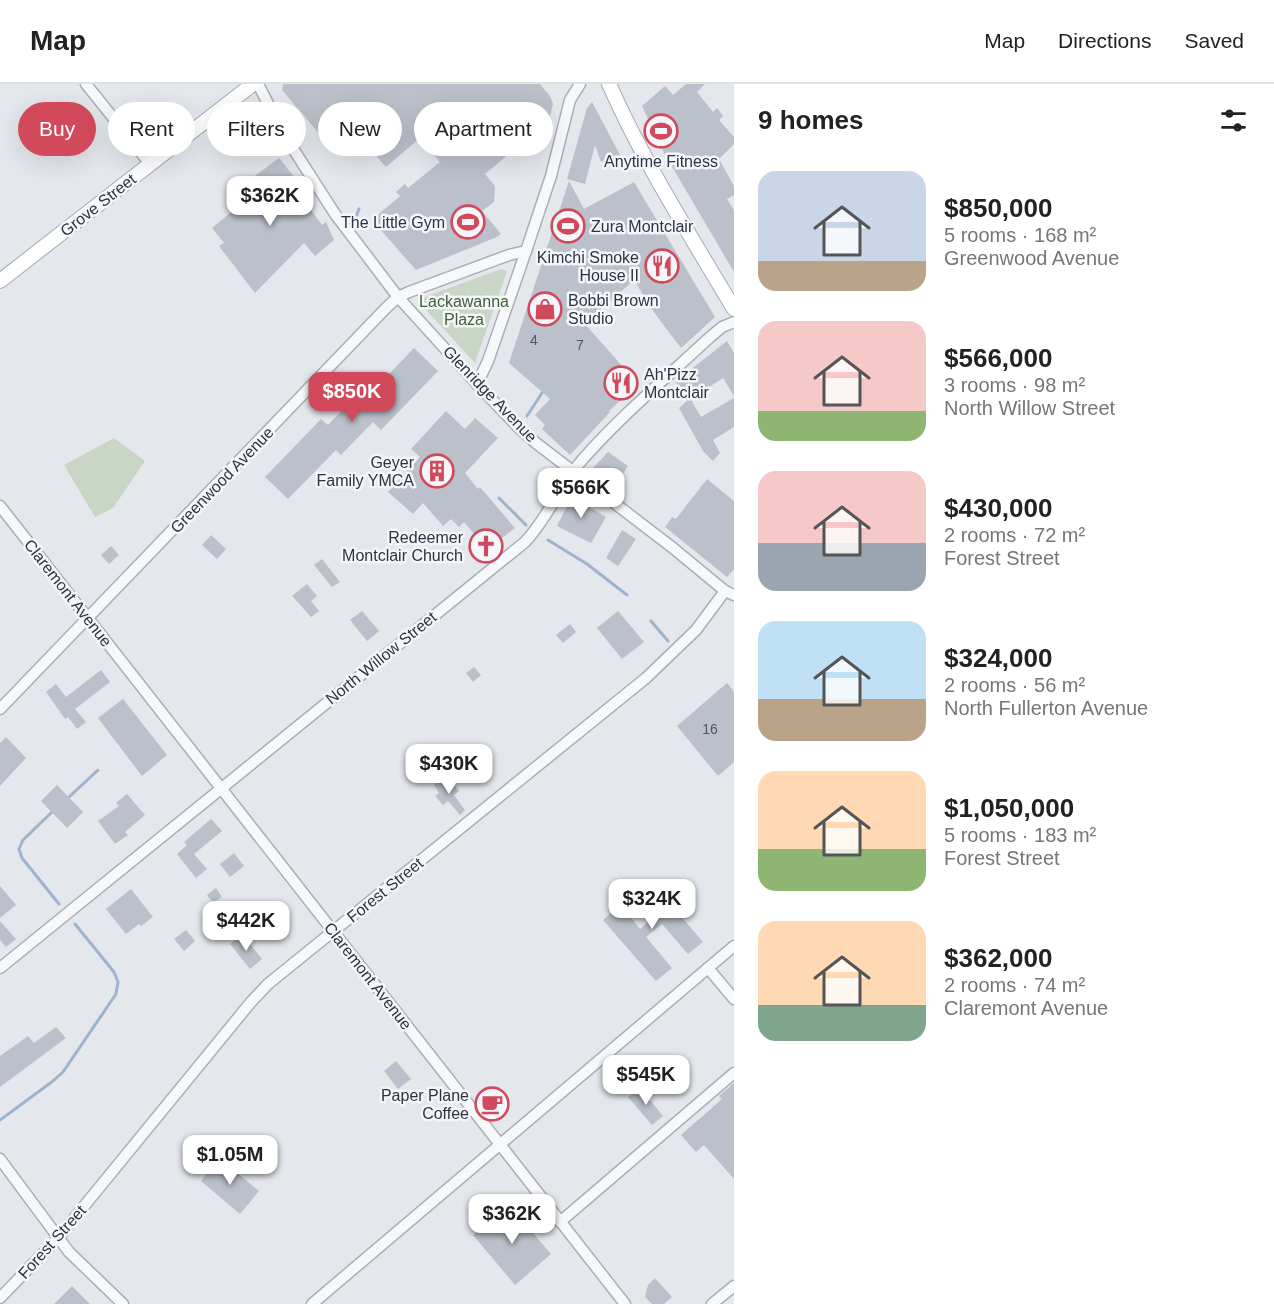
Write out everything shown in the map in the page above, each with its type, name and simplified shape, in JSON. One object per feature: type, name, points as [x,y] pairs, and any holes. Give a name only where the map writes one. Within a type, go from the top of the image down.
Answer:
[{"type":"main road","name":"Grove Street","points":[[0,281],[253,84]]},
{"type":"main road","points":[[609,84],[648,164],[734,309]]},
{"type":"street","points":[[86,84],[150,164]]},
{"type":"street","name":"Glenridge Avenue","points":[[258,84],[283,134],[335,214],[398,297],[477,384],[520,429],[729,593]]},
{"type":"street","points":[[477,384],[488,361],[551,176],[570,100],[580,84]]},
{"type":"street","name":"Greenwood Avenue","points":[[0,709],[398,297],[509,255],[526,251]]},
{"type":"street","name":"North Willow Street","points":[[0,968],[525,543],[539,526],[573,471],[626,416],[709,338],[722,327],[734,322]]},
{"type":"street","name":"Claremont Avenue","points":[[0,506],[625,1304]]},
{"type":"street","name":"Forest Street","points":[[0,1298],[57,1238],[268,984],[646,678],[682,646],[729,593]]},
{"type":"street","points":[[312,1304],[734,946]]},
{"type":"street","points":[[708,968],[734,999]]},
{"type":"street","points":[[560,1222],[734,1073]]},
{"type":"street","points":[[0,1159],[57,1238],[123,1304]]},
{"type":"street","points":[[712,1304],[734,1286]]},
{"type":"green space","name":"Lackawanna Plaza","points":[[501,269],[507,271],[475,363],[417,300]]},
{"type":"green space","points":[[114,438],[145,461],[113,508],[95,517],[64,465]]},
{"type":"building","points":[[283,84],[540,84],[552,102],[414,102],[414,143],[402,153],[402,102],[318,102],[318,132],[306,118],[306,102],[292,102],[282,90]]},
{"type":"building","points":[[686,84],[705,84],[697,92],[713,112],[717,108],[723,116],[719,120],[734,137],[734,144],[719,159],[734,186],[734,195],[727,199],[734,210],[734,272],[664,153],[642,106],[665,86],[673,95]]},
{"type":"building","points":[[592,102],[620,155],[601,162],[595,145],[585,184],[567,179],[587,108]]},
{"type":"building","points":[[376,156],[399,156],[386,167]]},
{"type":"building","points":[[435,156],[506,156],[485,174],[495,186],[494,202],[482,211],[501,234],[416,270],[372,220],[400,196],[396,192],[405,184],[408,188],[440,162]]},
{"type":"building","points":[[279,158],[295,178],[290,182],[322,225],[326,222],[334,240],[315,256],[304,243],[255,293],[219,246],[224,243],[212,228],[252,195],[244,184]]},
{"type":"building","points":[[569,181],[584,209],[634,182],[715,317],[681,348],[653,311],[634,280],[585,324],[638,384],[609,411],[570,455],[542,429],[545,425],[535,415],[550,399],[509,363]]},
{"type":"building","points":[[727,341],[734,353],[734,396],[723,378],[692,398],[675,382]]},
{"type":"building","points":[[414,348],[438,371],[381,430],[373,422],[341,455],[336,450],[288,499],[265,477],[321,419],[328,425],[361,391],[367,397]]},
{"type":"building","points":[[690,398],[701,417],[734,398],[734,427],[713,440],[720,453],[713,461],[703,451],[679,408]]},
{"type":"building","name":"Geyer Family YMCA","points":[[446,411],[465,429],[475,418],[498,438],[465,473],[515,528],[489,548],[464,522],[459,527],[451,519],[443,526],[423,503],[413,514],[388,492],[420,457],[411,449]]},
{"type":"building","points":[[608,452],[628,466],[615,486],[592,469]]},
{"type":"building","points":[[707,479],[734,501],[734,569],[727,577],[665,527],[672,517],[676,519]]},
{"type":"building","points":[[578,494],[591,504],[589,507],[606,517],[591,543],[557,526],[573,495]]},
{"type":"building","points":[[622,530],[636,539],[618,566],[606,558]]},
{"type":"building","points":[[211,535],[226,549],[217,559],[202,545]]},
{"type":"building","points":[[111,546],[119,555],[109,564],[101,555]]},
{"type":"building","points":[[322,559],[340,582],[332,587],[314,565]]},
{"type":"building","points":[[307,584],[317,596],[311,601],[319,611],[311,617],[292,596]]},
{"type":"building","points":[[362,611],[379,631],[367,641],[350,620]]},
{"type":"building","points":[[618,611],[644,642],[622,659],[597,628]]},
{"type":"building","points":[[570,624],[576,632],[563,643],[556,635]]},
{"type":"building","points":[[474,667],[481,675],[473,682],[466,673]]},
{"type":"building","points":[[101,670],[110,682],[75,709],[86,722],[77,729],[68,717],[65,719],[46,692],[56,684],[66,697]]},
{"type":"building","points":[[727,683],[734,692],[734,762],[718,776],[677,726]]},
{"type":"building","points":[[123,699],[167,755],[142,776],[98,718]]},
{"type":"building","points":[[6,737],[26,758],[0,786],[0,743]]},
{"type":"building","points":[[442,778],[448,785],[452,782],[459,791],[454,795],[465,810],[460,815],[448,801],[443,805],[435,796],[439,793],[434,785]]},
{"type":"building","points":[[57,785],[83,812],[67,828],[41,801]]},
{"type":"building","points":[[127,794],[145,815],[125,832],[128,835],[115,844],[98,821],[119,806],[116,803]]},
{"type":"building","points":[[211,819],[222,831],[194,854],[207,869],[196,878],[177,854],[187,845],[184,842]]},
{"type":"building","points":[[234,853],[244,866],[230,877],[220,864]]},
{"type":"building","points":[[650,880],[703,942],[688,954],[662,924],[646,937],[672,968],[656,981],[603,920],[621,905],[640,929],[654,917],[634,894]]},
{"type":"building","points":[[0,886],[16,905],[0,918]]},
{"type":"building","points":[[216,888],[222,897],[213,903],[207,895]]},
{"type":"building","points":[[131,889],[153,917],[126,934],[106,909]]},
{"type":"building","points":[[0,921],[16,939],[6,947],[0,940]]},
{"type":"building","points":[[186,930],[195,941],[184,951],[174,939]]},
{"type":"building","points":[[242,934],[262,959],[250,969],[230,944]]},
{"type":"building","points":[[56,1027],[66,1038],[0,1087],[0,1056],[28,1036],[34,1043]]},
{"type":"building","points":[[396,1061],[411,1079],[398,1089],[384,1071]]},
{"type":"building","points":[[734,1083],[734,1179],[704,1145],[696,1152],[681,1135],[722,1099],[719,1096]]},
{"type":"building","points":[[640,1088],[663,1116],[652,1125],[628,1097]]},
{"type":"building","points":[[219,1158],[259,1191],[240,1214],[201,1181]]},
{"type":"building","points":[[509,1205],[551,1254],[515,1285],[473,1235]]},
{"type":"building","points":[[655,1278],[672,1297],[664,1304],[652,1304],[645,1297],[648,1285]]},
{"type":"building","points":[[72,1286],[90,1304],[54,1304]]},
{"type":"waterway","points":[[355,219],[359,209]]},
{"type":"waterway","points":[[527,416],[542,393]]},
{"type":"waterway","points":[[499,498],[526,525]]},
{"type":"waterway","points":[[548,540],[587,564],[627,595]]},
{"type":"waterway","points":[[651,621],[668,641]]},
{"type":"waterway","points":[[69,797],[98,770]]},
{"type":"waterway","points":[[52,812],[23,840],[19,849],[22,858],[59,904]]},
{"type":"waterway","points":[[0,1120],[63,1072],[116,994],[118,982],[114,972],[75,924]]},
{"type":"place","name":"Anytime Fitness","points":[[661,131]]},
{"type":"place","name":"The Little Gym","points":[[468,222]]},
{"type":"place","name":"Zura Montclair","points":[[568,226]]},
{"type":"place","name":"Kimchi Smoke House II","points":[[662,266]]},
{"type":"place","name":"Bobbi Brown Studio","points":[[545,309]]},
{"type":"place","name":"Ah'Pizz Montclair","points":[[621,383]]},
{"type":"place","name":"Geyer Family YMCA","points":[[437,471]]},
{"type":"place","name":"Redeemer Montclair Church","points":[[486,546]]},
{"type":"place","name":"Paper Plane Coffee","points":[[492,1104]]}]
